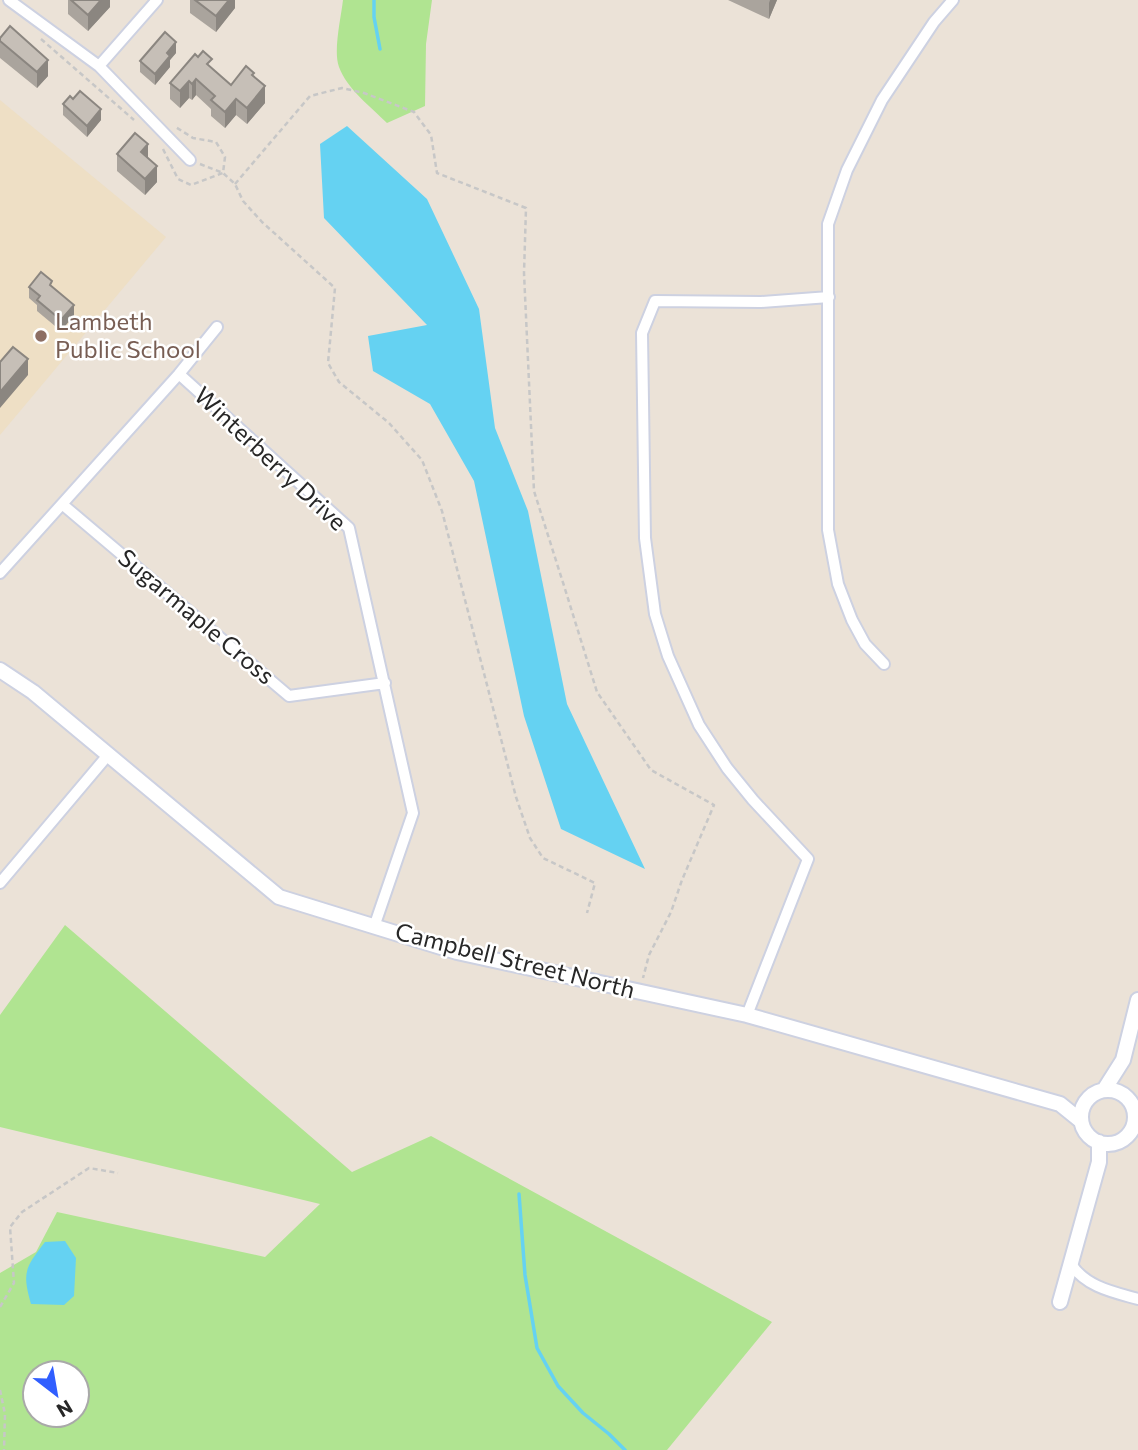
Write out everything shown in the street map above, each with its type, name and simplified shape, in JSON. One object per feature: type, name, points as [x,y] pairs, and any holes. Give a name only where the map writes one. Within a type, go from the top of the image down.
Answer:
[{"type":"street","points":[[9,0],[99,66],[190,160]]},
{"type":"street","points":[[99,66],[156,0]]},
{"type":"street","points":[[884,664],[865,644],[852,620],[838,584],[828,530],[828,224],[836,197],[882,100],[934,22],[953,0]]},
{"type":"street","points":[[747,1014],[808,859],[727,768],[699,725],[668,656],[655,614],[645,538],[642,333],[655,301],[761,302],[829,297]]},
{"type":"street","points":[[179,374],[217,327]]},
{"type":"street","name":"Winterberry Drive","points":[[0,573],[179,374],[349,528],[413,813],[374,927]]},
{"type":"street","name":"Sugarmaple Cross","points":[[62,504],[289,695],[385,684]]},
{"type":"street","name":"Campbell Street North","points":[[0,670],[33,692],[279,897],[457,952],[747,1014],[1060,1104],[1081,1121]]},
{"type":"street","points":[[0,883],[108,755]]},
{"type":"street","points":[[1104,1090],[1123,1060],[1138,1000]]},
{"type":"street","points":[[1123,1060],[1127,1096]]},
{"type":"street","points":[[1099,1162],[1115,1143],[1134,1133],[1136,1117],[1127,1096],[1119,1091],[1104,1090],[1088,1099],[1082,1109],[1081,1121],[1087,1135],[1099,1142],[1115,1143]]},
{"type":"street","name":"Campbell Street North","points":[[1060,1104],[1088,1099]]},
{"type":"street","points":[[1061,1297],[1099,1162],[1099,1142]]},
{"type":"street","points":[[1071,1264],[1078,1276],[1099,1288],[1138,1299]]},
{"type":"street","points":[[1061,1297],[1076,1285],[1091,1283]]},
{"type":"path","points":[[32,31],[140,125]]},
{"type":"path","points":[[235,184],[310,96],[342,88],[364,93],[414,112],[431,135],[437,173],[526,208],[524,273],[534,491],[549,540],[597,692],[651,770],[714,805],[671,912],[649,955],[639,991]]},
{"type":"path","points":[[173,125],[193,138],[216,142],[225,157],[223,173]]},
{"type":"path","points":[[159,142],[178,179],[191,184],[223,173]]},
{"type":"path","points":[[190,160],[223,173],[235,184],[243,201],[261,222],[335,288],[328,363],[339,382],[389,424],[422,460],[442,511],[516,797],[530,838],[543,858],[595,883],[587,913]]},
{"type":"path","points":[[0,1307],[14,1283],[10,1227],[22,1212],[89,1168],[118,1173]]},
{"type":"path","points":[[0,1390],[5,1414],[4,1450]]},
{"type":"shaded area","name":"Lambeth Public School","points":[[0,100],[166,237],[0,435]]},
{"type":"green space","points":[[343,0],[432,0],[426,44],[425,106],[387,123],[348,83],[337,60]]},
{"type":"green space","points":[[65,925],[352,1172],[431,1136],[772,1322],[667,1450],[0,1450],[0,1273],[36,1252],[57,1212],[265,1257],[320,1204],[0,1127],[0,1015]]},
{"type":"water","points":[[347,126],[427,199],[479,309],[495,428],[528,511],[567,704],[645,869],[561,829],[524,716],[474,481],[430,404],[373,371],[368,336],[427,325],[324,218],[320,144]]},
{"type":"water","points":[[65,1241],[76,1258],[74,1296],[64,1305],[31,1304],[26,1277],[29,1265],[45,1242]]},
{"type":"building","points":[[71,0],[101,0],[88,15]]},
{"type":"building","points":[[195,0],[229,0],[216,16]]},
{"type":"building","points":[[10,26],[48,60],[37,72],[0,41]]},
{"type":"building","points":[[165,32],[176,42],[167,53],[170,56],[155,74],[140,61]]},
{"type":"building","points":[[203,51],[212,59],[207,64],[231,85],[246,66],[265,86],[247,108],[236,99],[225,112],[211,100],[215,96],[196,79],[192,84],[189,81],[180,91],[170,83],[195,54],[198,57]]},
{"type":"building","points":[[80,91],[101,109],[87,126],[63,104],[70,96],[73,99]]},
{"type":"building","points":[[135,133],[148,144],[141,152],[157,166],[145,179],[117,154]]},
{"type":"building","points":[[41,272],[52,281],[50,285],[74,305],[61,320],[37,300],[40,296],[29,287]]},
{"type":"building","points":[[13,347],[28,359],[0,392],[0,362]]},
{"type":"waterway","points":[[374,0],[380,49]]},
{"type":"waterway","points":[[519,1194],[525,1275],[537,1348],[558,1386],[583,1413],[625,1450]]},
{"type":"place","name":"Lambeth Public School","points":[[41,336]]}]
